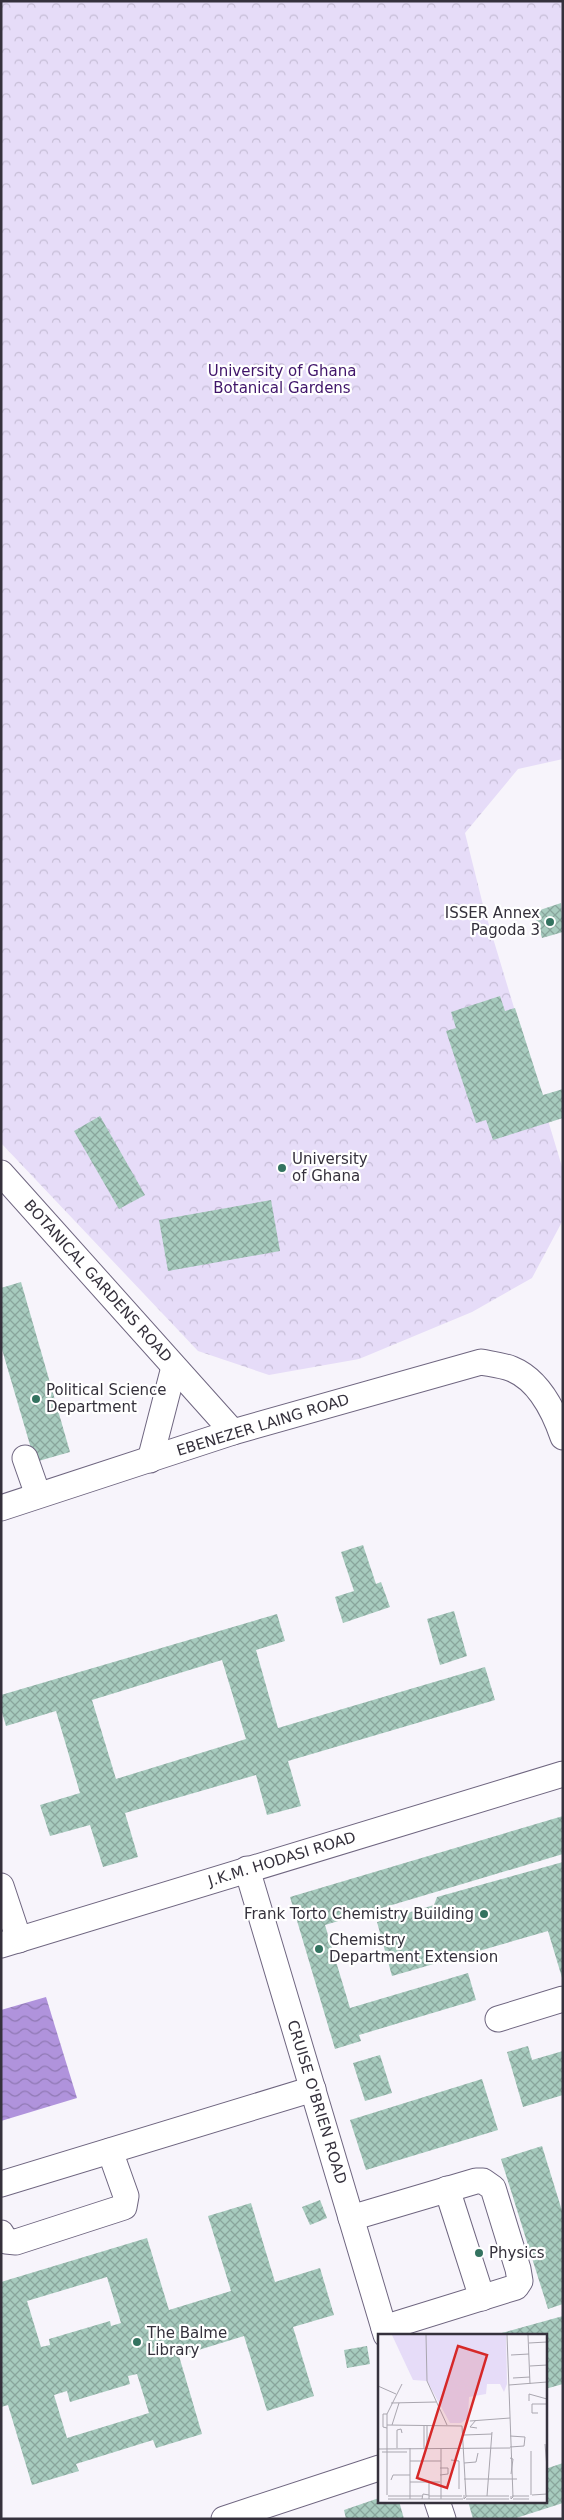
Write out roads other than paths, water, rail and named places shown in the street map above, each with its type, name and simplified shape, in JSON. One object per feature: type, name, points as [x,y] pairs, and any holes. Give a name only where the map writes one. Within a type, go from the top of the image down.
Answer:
[{"type":"street","name":"BOTANICAL GARDENS ROAD","points":[[1,1173],[233,1432]]},
{"type":"street","name":"EBENEZER LAING ROAD","points":[[1,1508],[233,1432],[481,1362],[511,1368],[525,1376],[545,1398],[557,1419],[563,1437]]},
{"type":"street","name":"BOTANICAL GARDENS ROAD","points":[[150,1460],[174,1366]]},
{"type":"street","points":[[25,1458],[38,1495]]},
{"type":"street","name":"J.K.M. HODASI ROAD","points":[[10,1942],[563,1774]]},
{"type":"street","name":"CRUISE O'BRIEN ROAD","points":[[247,1869],[385,2331]]},
{"type":"street","points":[[1,1886],[10,1942]]},
{"type":"street","points":[[498,2019],[563,1999]]},
{"type":"street","points":[[1,2184],[314,2089]]},
{"type":"street","points":[[1,2233],[6,2241],[16,2242],[124,2207],[126,2196],[110,2151]]},
{"type":"street","points":[[351,2218],[476,2181],[483,2181],[493,2188],[520,2281],[516,2287],[385,2331]]},
{"type":"street","points":[[447,2189],[482,2298]]},
{"type":"street","points":[[224,2519],[378,2468]]},
{"type":"street","points":[[437,2502],[443,2519]]},
{"type":"water","points":[[46,1997],[77,2098],[1,2121],[1,2010]]},
{"type":"place","name":"ISSER Annex Pagoda 3","points":[[550,922]]},
{"type":"place","name":"University of Ghana","points":[[282,1168]]},
{"type":"place","name":"Political Science Department","points":[[36,1399]]},
{"type":"place","name":"Frank Torto Chemistry Building","points":[[484,1914]]},
{"type":"place","name":"Chemistry Department Extension","points":[[319,1949]]},
{"type":"place","name":"Physics","points":[[479,2253]]},
{"type":"place","name":"The Balme Library","points":[[137,2342]]},
{"type":"park label","name":"University of Ghana Botanical Gardens","points":[[282,380]]}]
